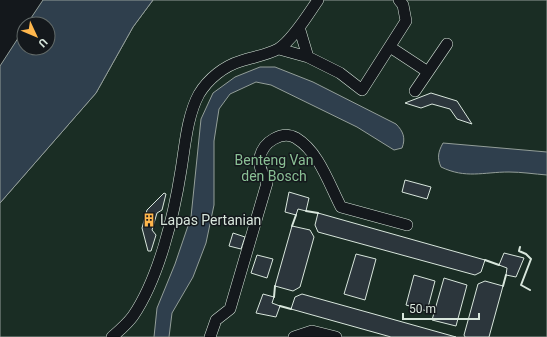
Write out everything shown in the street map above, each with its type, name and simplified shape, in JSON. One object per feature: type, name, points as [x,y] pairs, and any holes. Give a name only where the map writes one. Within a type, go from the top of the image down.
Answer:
[{"type":"street","points":[[112,337],[133,317],[148,292],[175,204],[191,118],[199,94],[209,81],[222,70],[239,61],[279,49],[299,27],[318,0]]},
{"type":"street","points":[[279,49],[308,57],[340,74],[362,90],[406,21],[405,12],[399,0]]},
{"type":"street","points":[[299,27],[308,57]]},
{"type":"street","points":[[415,91],[447,44]]},
{"type":"street","points":[[390,47],[428,72]]},
{"type":"street","points":[[210,337],[216,320],[230,309],[267,183],[260,169],[260,156],[265,146],[275,137],[286,135],[295,137],[305,145],[316,159],[341,207],[406,225]]},
{"type":"street","points":[[294,337],[312,331],[336,337]]},
{"type":"green space","name":"Benteng Van den Bosch","points":[[153,0],[547,0],[547,337],[0,337],[0,203],[96,93],[133,27]]},
{"type":"water","points":[[43,0],[153,0],[133,27],[96,93],[0,203],[0,66],[16,41],[16,56],[56,56],[56,16],[32,16]]},
{"type":"water","points":[[260,67],[275,67],[313,82],[396,124],[403,135],[404,141],[402,148],[394,150],[357,127],[271,85],[256,82],[230,94],[219,109],[214,141],[214,205],[206,243],[193,277],[172,313],[169,337],[154,337],[157,308],[175,264],[191,217],[201,119],[213,93],[235,77]]},
{"type":"water","points":[[443,143],[547,152],[547,175],[509,172],[467,174],[450,171],[441,167],[439,161],[439,152]]},
{"type":"building","points":[[431,93],[457,101],[472,124],[457,119],[450,109],[432,104],[421,108],[405,103]]},
{"type":"building","points":[[405,180],[431,187],[427,199],[402,192]]},
{"type":"building","points":[[289,192],[309,198],[306,211],[298,209],[296,215],[285,212]]},
{"type":"building","name":"Lapas Pertanian","points":[[164,193],[166,194],[162,210],[157,213],[152,230],[156,235],[151,251],[148,251],[142,228],[147,210]]},
{"type":"building","points":[[318,213],[485,260],[481,272],[475,275],[318,232],[315,225]]},
{"type":"building","points":[[292,226],[310,230],[314,237],[300,287],[293,291],[275,286]]},
{"type":"building","points":[[233,233],[245,237],[241,249],[229,246]]},
{"type":"building","points":[[504,253],[524,258],[516,277],[506,275],[507,268],[499,265]]},
{"type":"building","points":[[356,254],[376,259],[365,300],[344,294]]},
{"type":"building","points":[[257,255],[273,259],[267,278],[251,273]]},
{"type":"building","points":[[414,275],[435,281],[427,311],[406,305]]},
{"type":"building","points":[[444,278],[467,285],[456,326],[432,320]]},
{"type":"building","points":[[485,281],[503,286],[489,337],[465,337],[464,335],[478,284]]},
{"type":"building","points":[[263,294],[274,297],[272,303],[280,306],[276,317],[256,313]]},
{"type":"building","points":[[302,294],[456,337],[391,337],[291,309],[295,297]]},
{"type":"wall","points":[[306,211],[318,213]]},
{"type":"wall","points":[[292,226],[296,215]]},
{"type":"wall","points":[[520,247],[519,251],[526,254],[531,259],[521,285],[530,290]]},
{"type":"wall","points":[[485,260],[499,265]]},
{"type":"wall","points":[[503,286],[506,275]]},
{"type":"wall","points":[[274,297],[275,286]]},
{"type":"wall","points":[[280,306],[291,309]]},
{"type":"place","name":"Lapas Pertanian","points":[[149,220]]}]
